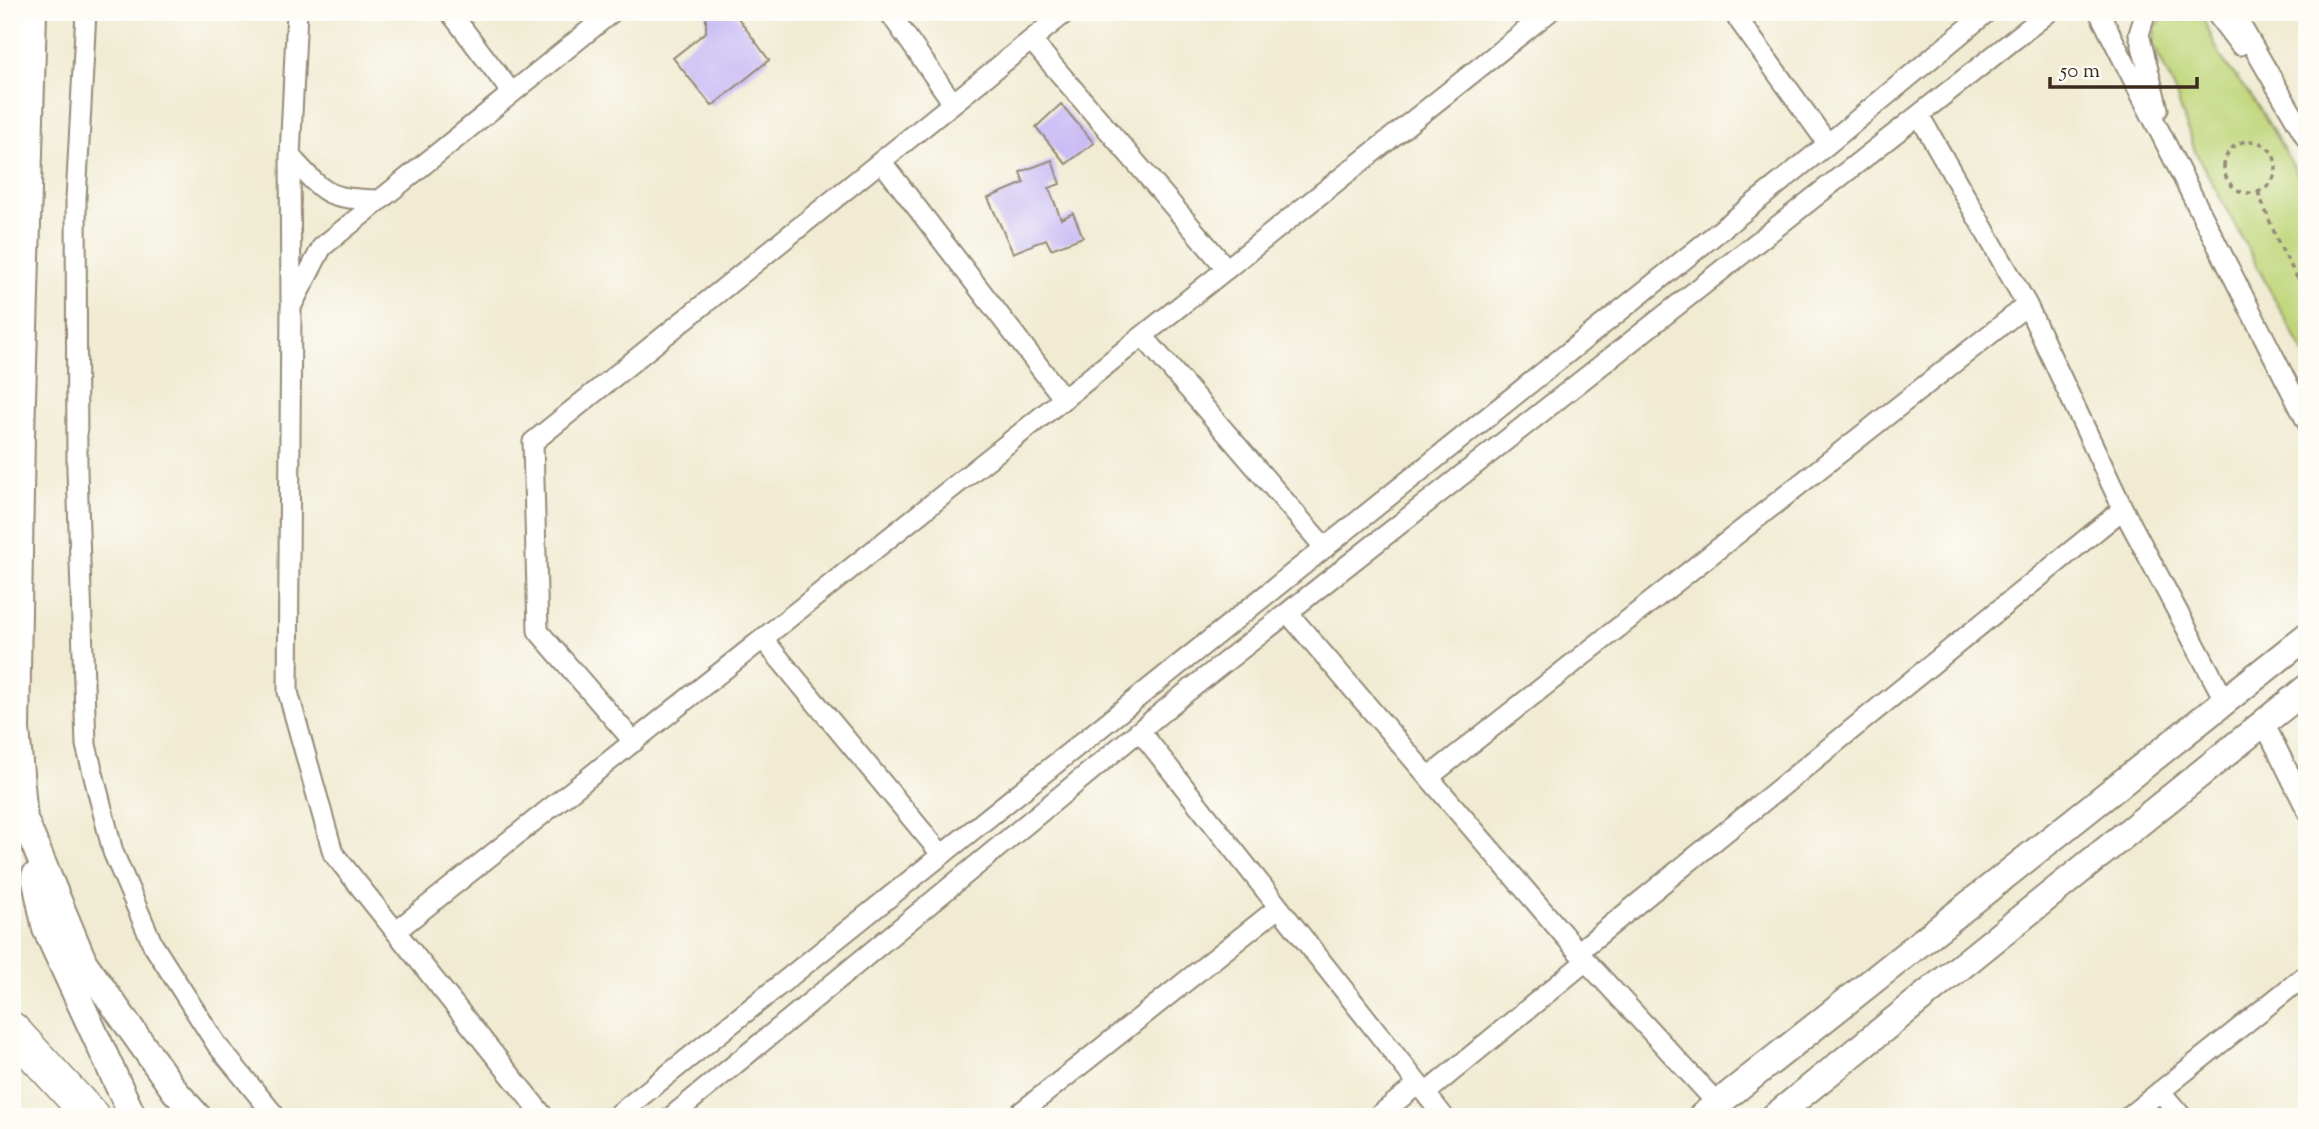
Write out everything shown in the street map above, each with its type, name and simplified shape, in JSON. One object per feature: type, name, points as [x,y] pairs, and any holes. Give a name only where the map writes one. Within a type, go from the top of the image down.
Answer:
[{"type":"highway","points":[[12,1030],[92,1117]]},
{"type":"main road","points":[[33,12],[16,729],[24,819],[46,929],[133,1117]]},
{"type":"main road","points":[[1709,1110],[2224,699],[2307,636]]},
{"type":"main road","points":[[1774,1117],[2307,688]]},
{"type":"main road","points":[[24,819],[84,963],[175,1091],[198,1117]]},
{"type":"street","points":[[86,12],[76,213],[77,470],[86,745],[113,852],[153,945],[217,1045],[276,1117]]},
{"type":"street","points":[[297,12],[290,156],[288,692],[334,853],[544,1117]]},
{"type":"street","points":[[450,12],[512,93]]},
{"type":"street","points":[[291,307],[322,247],[612,12]]},
{"type":"street","points":[[889,12],[953,103]]},
{"type":"street","points":[[634,742],[538,631],[533,442],[1066,12]]},
{"type":"street","points":[[396,931],[1549,12]]},
{"type":"street","points":[[1733,12],[1828,144]]},
{"type":"street","points":[[615,1117],[1828,144],[1987,12]]},
{"type":"street","points":[[671,1117],[1287,613],[2049,12]]},
{"type":"street","points":[[2099,12],[2307,422]]},
{"type":"street","points":[[2146,12],[2139,34],[2147,72],[2174,159]]},
{"type":"street","points":[[2215,12],[2296,122]]},
{"type":"street","points":[[2233,12],[2307,139]]},
{"type":"street","points":[[1031,40],[1227,269]]},
{"type":"street","points":[[1919,115],[2027,304],[2123,509],[2224,699]]},
{"type":"street","points":[[290,156],[322,191],[342,199],[380,200]]},
{"type":"street","points":[[881,161],[1064,399]]},
{"type":"street","points":[[1429,777],[2027,304]]},
{"type":"street","points":[[1143,336],[1325,548]]},
{"type":"street","points":[[1377,1117],[1421,1089],[2123,509]]},
{"type":"street","points":[[1287,613],[1582,957],[1709,1110]]},
{"type":"street","points":[[763,639],[942,855]]},
{"type":"street","points":[[2263,723],[2307,810]]},
{"type":"street","points":[[1140,731],[1444,1117]]},
{"type":"street","points":[[1015,1117],[1278,908]]},
{"type":"street","points":[[2128,1117],[2307,974]]},
{"type":"street","points":[[2160,1091],[2182,1117]]},
{"type":"path","points":[[2257,141],[2265,145],[2275,158],[2276,166],[2271,182],[2258,192],[2249,193],[2232,186],[2224,171],[2227,153],[2240,142],[2257,141]]},
{"type":"path","points":[[2258,192],[2279,244],[2307,296]]},
{"type":"green space","points":[[2191,12],[2202,16],[2220,56],[2259,107],[2307,190],[2307,359],[2195,151],[2173,86],[2153,44],[2155,27],[2170,13]]},
{"type":"building","points":[[706,12],[735,14],[769,60],[712,106],[673,58],[706,32]]},
{"type":"building","points":[[1061,104],[1094,143],[1066,164],[1036,127]]},
{"type":"building","points":[[1052,160],[1060,184],[1049,188],[1061,219],[1073,213],[1083,237],[1051,249],[1046,239],[1013,253],[988,198],[1024,183],[1020,172]]}]
